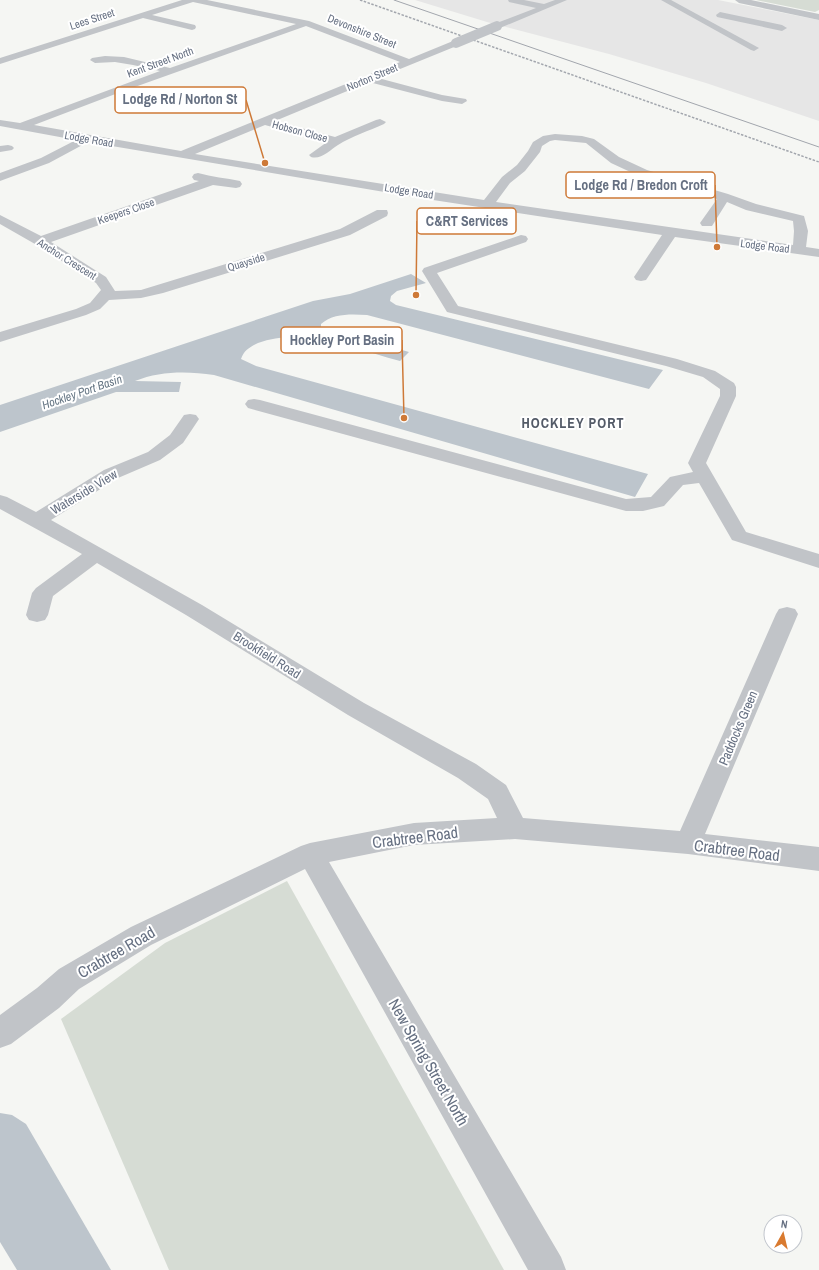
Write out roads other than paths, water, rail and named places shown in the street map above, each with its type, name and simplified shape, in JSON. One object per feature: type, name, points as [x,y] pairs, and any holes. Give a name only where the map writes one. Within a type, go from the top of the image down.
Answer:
[{"type":"street","name":"Lees Street","points":[[0,61],[191,0]]},
{"type":"street","name":"Devonshire Street","points":[[194,0],[306,23],[408,62]]},
{"type":"street","points":[[512,0],[544,8]]},
{"type":"street","name":"Norton Street","points":[[182,155],[563,0]]},
{"type":"street","points":[[665,0],[754,48]]},
{"type":"street","points":[[739,0],[815,16]]},
{"type":"street","points":[[232,7],[246,2]]},
{"type":"street","points":[[143,15],[192,27]]},
{"type":"street","points":[[720,15],[788,25]]},
{"type":"street","points":[[771,32],[815,16]]},
{"type":"street","name":"Kent Street North","points":[[22,126],[170,71],[306,23]]},
{"type":"street","points":[[95,60],[119,58],[170,71]]},
{"type":"street","points":[[368,79],[442,98],[462,101]]},
{"type":"street","name":"Hobson Close","points":[[264,121],[336,141]]},
{"type":"street","name":"Hobson Close","points":[[314,155],[336,141],[380,122]]},
{"type":"street","name":"Lodge Road","points":[[0,123],[182,155],[670,234],[819,253]]},
{"type":"street","points":[[488,204],[506,180],[526,163],[534,152],[537,144],[546,138],[555,137],[582,139],[590,141],[615,160],[643,173],[724,197],[751,207],[799,219],[801,231],[799,250]]},
{"type":"street","points":[[0,177],[20,171],[57,156],[87,138]]},
{"type":"street","name":"Keepers Close","points":[[193,175],[212,181],[236,184]]},
{"type":"street","name":"Keepers Close","points":[[40,241],[212,181]]},
{"type":"street","points":[[707,223],[724,197]]},
{"type":"street","name":"Quayside","points":[[105,296],[141,294],[158,290],[345,232],[389,214],[365,208]]},
{"type":"street","name":"Anchor Crescent","points":[[0,219],[40,241],[101,280],[108,290],[105,296],[95,306],[82,312],[0,337]]},
{"type":"street","points":[[641,277],[670,234]]},
{"type":"street","points":[[521,240],[429,271],[452,309],[677,364],[709,374],[728,387],[728,396],[697,463],[739,536],[819,561]]},
{"type":"street","points":[[254,404],[626,505],[643,505],[657,502],[677,481],[704,476]]},
{"type":"street","name":"Waterside View","points":[[37,520],[110,474],[154,456],[177,439],[190,419]]},
{"type":"street","points":[[154,456],[171,463]]},
{"type":"street","name":"Brookfield Road","points":[[0,502],[37,520],[200,614],[356,709],[467,771],[497,792],[515,828]]},
{"type":"street","points":[[37,615],[43,593],[96,554]]},
{"type":"street","name":"Paddocks Green","points":[[688,843],[787,614]]},
{"type":"street","name":"Crabtree Road","points":[[0,1033],[48,998],[69,979],[141,936],[310,854],[414,834],[515,828],[688,843],[819,859]]},
{"type":"street","name":"New Spring Street North","points":[[310,854],[548,1270]]},
{"type":"water","points":[[411,274],[426,283],[397,291],[391,296],[390,301],[396,305],[663,370],[649,389],[367,315],[355,314],[331,318],[321,324],[321,327],[409,352],[400,361],[329,341],[293,337],[275,338],[258,343],[250,347],[241,359],[256,366],[648,474],[635,497],[214,375],[174,373],[154,375],[135,381],[181,382],[179,392],[116,392],[0,432],[0,405],[313,301],[350,294]]},
{"type":"water","points":[[0,1113],[12,1115],[26,1124],[111,1270],[17,1270],[0,1242]]},
{"type":"tram line","points":[[394,0],[819,147]]},
{"type":"railway","points":[[360,0],[819,162]]},
{"type":"place","name":"Lodge Rd / Norton St","points":[[265,163]]},
{"type":"place","name":"Lodge Rd / Bredon Croft","points":[[717,247]]},
{"type":"place","name":"C&RT Services","points":[[416,295]]},
{"type":"place","name":"Hockley Port Basin","points":[[404,418]]},
{"type":"district","name":"HOCKLEY PORT","points":[[573,423]]}]
